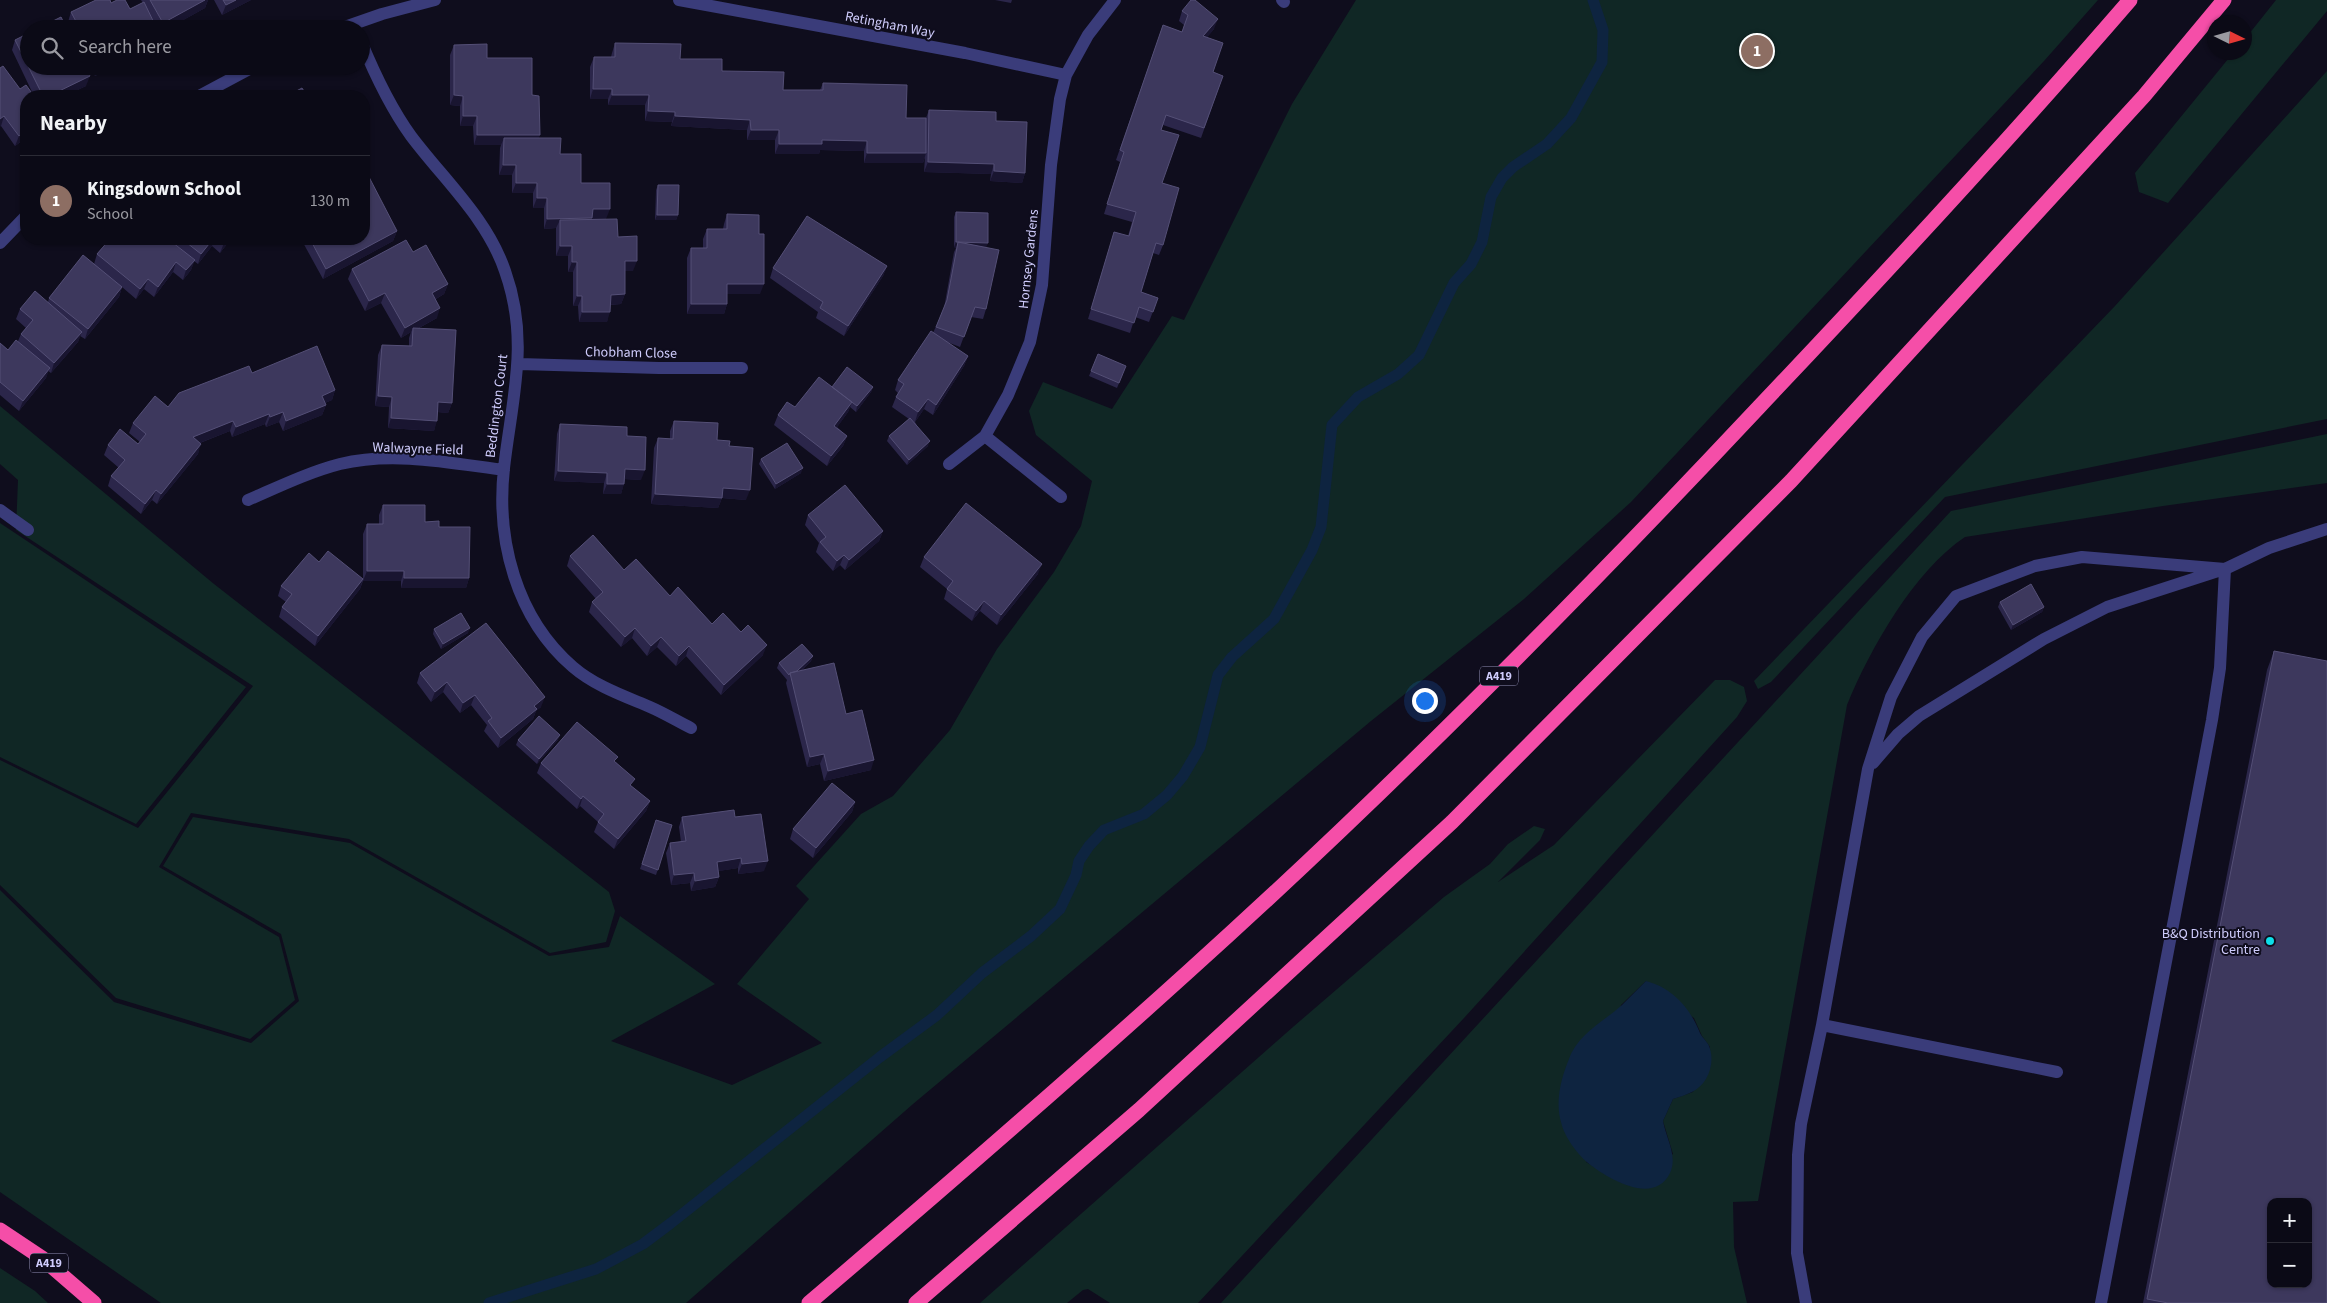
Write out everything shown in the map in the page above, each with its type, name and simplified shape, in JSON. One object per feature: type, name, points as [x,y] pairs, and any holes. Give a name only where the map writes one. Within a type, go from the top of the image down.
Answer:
[{"type":"highway","name":"A419","points":[[810,1301],[1190,970],[1346,824],[1536,640],[1887,272],[2130,0]]},
{"type":"highway","points":[[916,1303],[1139,1110],[1452,822],[1792,481],[2144,96],[2224,0]]},
{"type":"highway","name":"A419","points":[[0,1230],[49,1263],[94,1303]]},
{"type":"street","points":[[370,20],[392,11],[435,0]]},
{"type":"street","name":"Retingham Way","points":[[679,0],[746,6],[1066,75]]},
{"type":"street","name":"Hornsey Gardens","points":[[949,464],[985,436],[1020,369],[1037,314],[1042,285],[1051,165],[1060,99],[1066,75],[1088,35],[1115,0]]},
{"type":"street","name":"Beddington Court","points":[[370,61],[388,101],[402,122],[479,220],[496,247],[515,303],[519,364],[504,470],[504,522],[508,556],[519,590],[533,620],[554,647],[574,668],[624,697],[651,707],[691,728]]},
{"type":"street","points":[[210,90],[238,75]]},
{"type":"street","points":[[0,243],[20,222]]},
{"type":"street","name":"Chobham Close","points":[[519,364],[742,368]]},
{"type":"street","points":[[985,436],[1061,497]]},
{"type":"street","name":"Walwayne Field","points":[[248,500],[340,464],[367,460],[394,459],[446,462],[504,470]]},
{"type":"street","points":[[0,510],[28,530]]},
{"type":"street","points":[[1868,769],[1898,734],[1919,716],[2044,639],[2107,607],[2225,569],[2269,548],[2327,529]]},
{"type":"street","points":[[1806,1303],[1797,1252],[1798,1155],[1802,1124],[1868,769],[1891,697],[1922,637],[1956,596],[2035,566],[2082,557],[2225,569]]},
{"type":"street","points":[[2101,1303],[2212,720],[2220,668],[2225,569]]},
{"type":"street","points":[[1822,1024],[2057,1072]]},
{"type":"green space","points":[[1356,0],[2098,0],[2044,61],[1631,502],[1524,599],[1371,721],[913,1104],[686,1303],[161,1303],[0,1192],[0,890],[114,1002],[251,1043],[299,1001],[281,934],[163,866],[193,817],[350,843],[549,956],[609,947],[620,916],[715,984],[611,1041],[732,1085],[822,1043],[737,984],[809,899],[796,886],[861,814],[893,796],[950,730],[997,649],[1054,572],[1081,526],[1092,481],[1036,435],[1029,411],[1043,382],[1112,409],[1172,316],[1184,320],[1292,104]]},
{"type":"green space","points":[[2276,0],[2327,0],[2327,11],[2168,203],[2139,192],[2135,173],[2227,60],[2252,60],[2252,30]]},
{"type":"green space","points":[[2327,71],[2327,419],[1945,497],[1771,682],[1758,689],[1754,681],[2115,306]]},
{"type":"green space","points":[[0,406],[214,584],[609,892],[615,911],[606,942],[550,953],[349,839],[191,813],[159,867],[279,937],[295,1000],[250,1039],[116,998],[0,885],[0,760],[138,828],[253,686],[16,530],[18,480],[0,464]]},
{"type":"green space","points":[[2327,434],[2327,483],[1965,537],[1946,552],[1911,590],[1881,636],[1847,705],[1758,1201],[1733,1202],[1734,1247],[1747,1303],[1221,1303],[1951,511]],"holes":[[[1646,981],[1694,1018],[1702,1036],[1710,1047],[1693,1092],[1673,1099],[1663,1121],[1673,1154],[1622,1183],[1586,1162],[1621,1005]]]},
{"type":"green space","points":[[0,523],[246,687],[136,824],[0,757]]},
{"type":"green space","points":[[1715,680],[1730,680],[1744,687],[1747,701],[1737,717],[1464,1018],[1198,1303],[1110,1303],[1088,1289],[1083,1290],[1067,1303],[980,1303],[1293,1027],[1444,897],[1490,864],[1508,844],[1534,826],[1545,829],[1540,840],[1498,882],[1554,845]]},
{"type":"green space","points":[[0,1268],[35,1291],[48,1303],[0,1303]]},
{"type":"water","points":[[1646,981],[1656,984],[1672,994],[1686,1007],[1709,1047],[1711,1061],[1706,1080],[1702,1085],[1692,1092],[1673,1099],[1663,1121],[1673,1160],[1670,1173],[1663,1183],[1653,1188],[1642,1189],[1607,1176],[1575,1150],[1561,1122],[1559,1098],[1569,1059],[1578,1042],[1622,1005]]},
{"type":"building","points":[[96,0],[110,0],[111,3],[117,0],[125,0],[130,9],[144,2],[153,20],[75,20],[71,12]]},
{"type":"building","points":[[150,0],[205,0],[168,20],[161,20]]},
{"type":"building","points":[[223,0],[236,0],[226,5]]},
{"type":"building","points":[[1191,0],[1195,0],[1218,19],[1203,36],[1223,43],[1213,72],[1223,76],[1204,128],[1166,115],[1161,130],[1179,135],[1162,183],[1179,188],[1163,245],[1156,243],[1141,292],[1158,298],[1153,312],[1139,307],[1134,323],[1091,309],[1114,232],[1129,236],[1136,212],[1107,204],[1124,152],[1120,150],[1163,25],[1182,32],[1188,15],[1182,11]]},
{"type":"building","points":[[20,38],[20,50],[15,40]]},
{"type":"building","points":[[615,43],[681,44],[680,59],[722,59],[722,71],[784,72],[783,90],[823,90],[823,83],[907,85],[906,118],[926,118],[926,153],[867,153],[867,141],[822,140],[822,144],[779,144],[779,130],[751,130],[750,120],[675,116],[675,112],[648,111],[649,95],[612,95],[612,89],[593,89],[594,57],[615,57]]},
{"type":"building","points":[[487,44],[487,58],[532,58],[532,95],[539,96],[540,135],[477,135],[477,116],[463,116],[463,96],[454,95],[454,45]]},
{"type":"building","points":[[3,66],[20,89],[26,85],[30,90],[20,90],[19,136],[4,116],[0,119],[0,68]]},
{"type":"building","points":[[32,75],[90,76],[61,90],[40,90]]},
{"type":"building","points":[[929,110],[996,112],[996,121],[1027,122],[1025,173],[994,171],[994,164],[928,162]]},
{"type":"building","points":[[504,138],[561,138],[560,154],[581,154],[581,183],[610,183],[610,209],[593,209],[592,218],[547,219],[547,198],[537,198],[537,183],[516,183],[516,165],[503,165]]},
{"type":"building","points":[[370,179],[397,231],[326,269],[313,245],[370,245]]},
{"type":"building","points":[[658,185],[679,185],[678,215],[657,215]]},
{"type":"building","points":[[956,212],[988,213],[988,243],[956,242]]},
{"type":"building","points":[[727,214],[759,215],[759,234],[764,234],[764,284],[727,284],[727,304],[691,304],[691,248],[707,248],[707,229],[727,229]]},
{"type":"building","points":[[807,216],[887,266],[848,326],[820,308],[823,302],[773,268]]},
{"type":"building","points":[[617,219],[618,237],[637,236],[637,261],[625,261],[625,294],[611,295],[610,312],[582,312],[582,296],[577,296],[577,262],[572,262],[572,246],[560,246],[560,220]]},
{"type":"building","points":[[406,240],[413,252],[426,245],[448,284],[432,293],[440,308],[405,328],[385,293],[369,301],[352,269]]},
{"type":"building","points":[[958,242],[999,250],[986,309],[975,307],[964,337],[936,327],[947,300]]},
{"type":"building","points":[[105,245],[176,245],[195,260],[186,270],[176,262],[158,287],[148,279],[140,289],[97,254]]},
{"type":"building","points":[[190,245],[208,245],[201,254]]},
{"type":"building","points":[[83,255],[122,287],[88,329],[49,298]]},
{"type":"building","points":[[35,291],[82,332],[54,363],[21,334],[33,320],[20,309]]},
{"type":"building","points":[[413,328],[456,330],[452,403],[438,402],[437,421],[391,418],[392,397],[378,396],[382,345],[412,346]]},
{"type":"building","points":[[931,331],[968,356],[936,405],[928,399],[918,412],[896,397],[904,384],[898,380]]},
{"type":"building","points":[[16,340],[50,368],[23,401],[0,382],[0,343],[8,350]]},
{"type":"building","points":[[317,346],[335,390],[322,396],[326,405],[286,421],[283,412],[270,417],[269,414],[236,427],[233,421],[193,437],[201,444],[161,494],[156,490],[145,504],[111,476],[125,460],[108,445],[120,429],[138,444],[146,434],[133,423],[155,396],[168,407],[179,393],[249,366],[252,373]]},
{"type":"building","points":[[1098,354],[1126,366],[1119,383],[1091,371]]},
{"type":"building","points":[[847,367],[873,387],[857,406],[832,387]]},
{"type":"building","points":[[819,377],[852,402],[834,426],[847,436],[831,456],[778,415],[787,402],[795,407]]},
{"type":"building","points":[[910,418],[930,441],[909,460],[889,436]]},
{"type":"building","points":[[674,421],[718,423],[717,440],[730,441],[729,446],[753,448],[750,490],[723,488],[722,498],[655,494],[658,438],[673,439]]},
{"type":"building","points":[[560,424],[627,427],[627,436],[646,437],[645,470],[625,469],[624,484],[607,484],[607,473],[558,471]]},
{"type":"building","points":[[787,443],[803,468],[776,484],[761,459]]},
{"type":"building","points":[[845,485],[883,531],[849,560],[844,555],[837,561],[820,542],[826,537],[808,515]]},
{"type":"building","points":[[966,503],[1042,564],[1001,615],[984,601],[976,611],[947,589],[953,581],[924,557]]},
{"type":"building","points":[[383,505],[425,505],[425,522],[439,521],[439,527],[470,527],[469,578],[404,578],[404,571],[367,571],[367,524],[383,524]]},
{"type":"building","points":[[593,535],[624,570],[636,559],[670,596],[678,587],[712,624],[723,613],[741,632],[748,625],[767,645],[724,685],[689,646],[679,656],[661,637],[651,646],[635,628],[625,637],[592,602],[603,592],[570,556]]},
{"type":"building","points":[[328,551],[363,579],[318,636],[282,607],[292,594],[281,586],[309,553],[319,562]]},
{"type":"building","points":[[2031,584],[2044,607],[2013,625],[2000,602]]},
{"type":"building","points":[[461,613],[470,628],[443,644],[434,629]]},
{"type":"building","points":[[486,623],[545,697],[534,706],[537,709],[501,738],[488,721],[492,718],[475,695],[463,703],[447,682],[435,692],[420,673]]},
{"type":"building","points":[[802,644],[813,656],[797,671],[789,675],[779,663]]},
{"type":"building","name":"B&Q Distribution Centre","points":[[2274,651],[2327,661],[2327,1303],[2168,1303],[2147,1299]]},
{"type":"building","points":[[834,663],[846,714],[862,710],[874,760],[828,771],[824,754],[810,757],[790,673]]},
{"type":"building","points":[[539,716],[560,735],[539,759],[518,740]]},
{"type":"building","points":[[577,722],[618,757],[614,761],[635,779],[630,785],[650,801],[618,839],[598,822],[604,814],[583,796],[581,799],[541,763]]},
{"type":"building","points":[[832,783],[855,802],[816,848],[793,829]]},
{"type":"building","points":[[734,810],[735,817],[761,814],[768,861],[742,864],[741,858],[717,862],[719,877],[695,881],[694,873],[674,875],[670,843],[686,841],[682,817]]},
{"type":"building","points":[[656,820],[672,825],[658,870],[642,864]]},
{"type":"waterway","points":[[489,1303],[596,1269],[643,1244],[880,1057],[937,1015],[982,973],[1031,936],[1060,909],[1076,875],[1079,861],[1089,846],[1104,830],[1144,814],[1167,795],[1183,776],[1200,747],[1218,675],[1232,657],[1274,619],[1312,550],[1321,527],[1332,425],[1358,397],[1398,374],[1419,355],[1454,283],[1471,264],[1482,242],[1491,197],[1502,178],[1513,167],[1547,144],[1571,118],[1602,62],[1603,30],[1593,0]]},
{"type":"place","name":"Kingsdown School","points":[[1757,51]]},
{"type":"place","name":"B&Q Distribution Centre","points":[[2270,941]]}]
